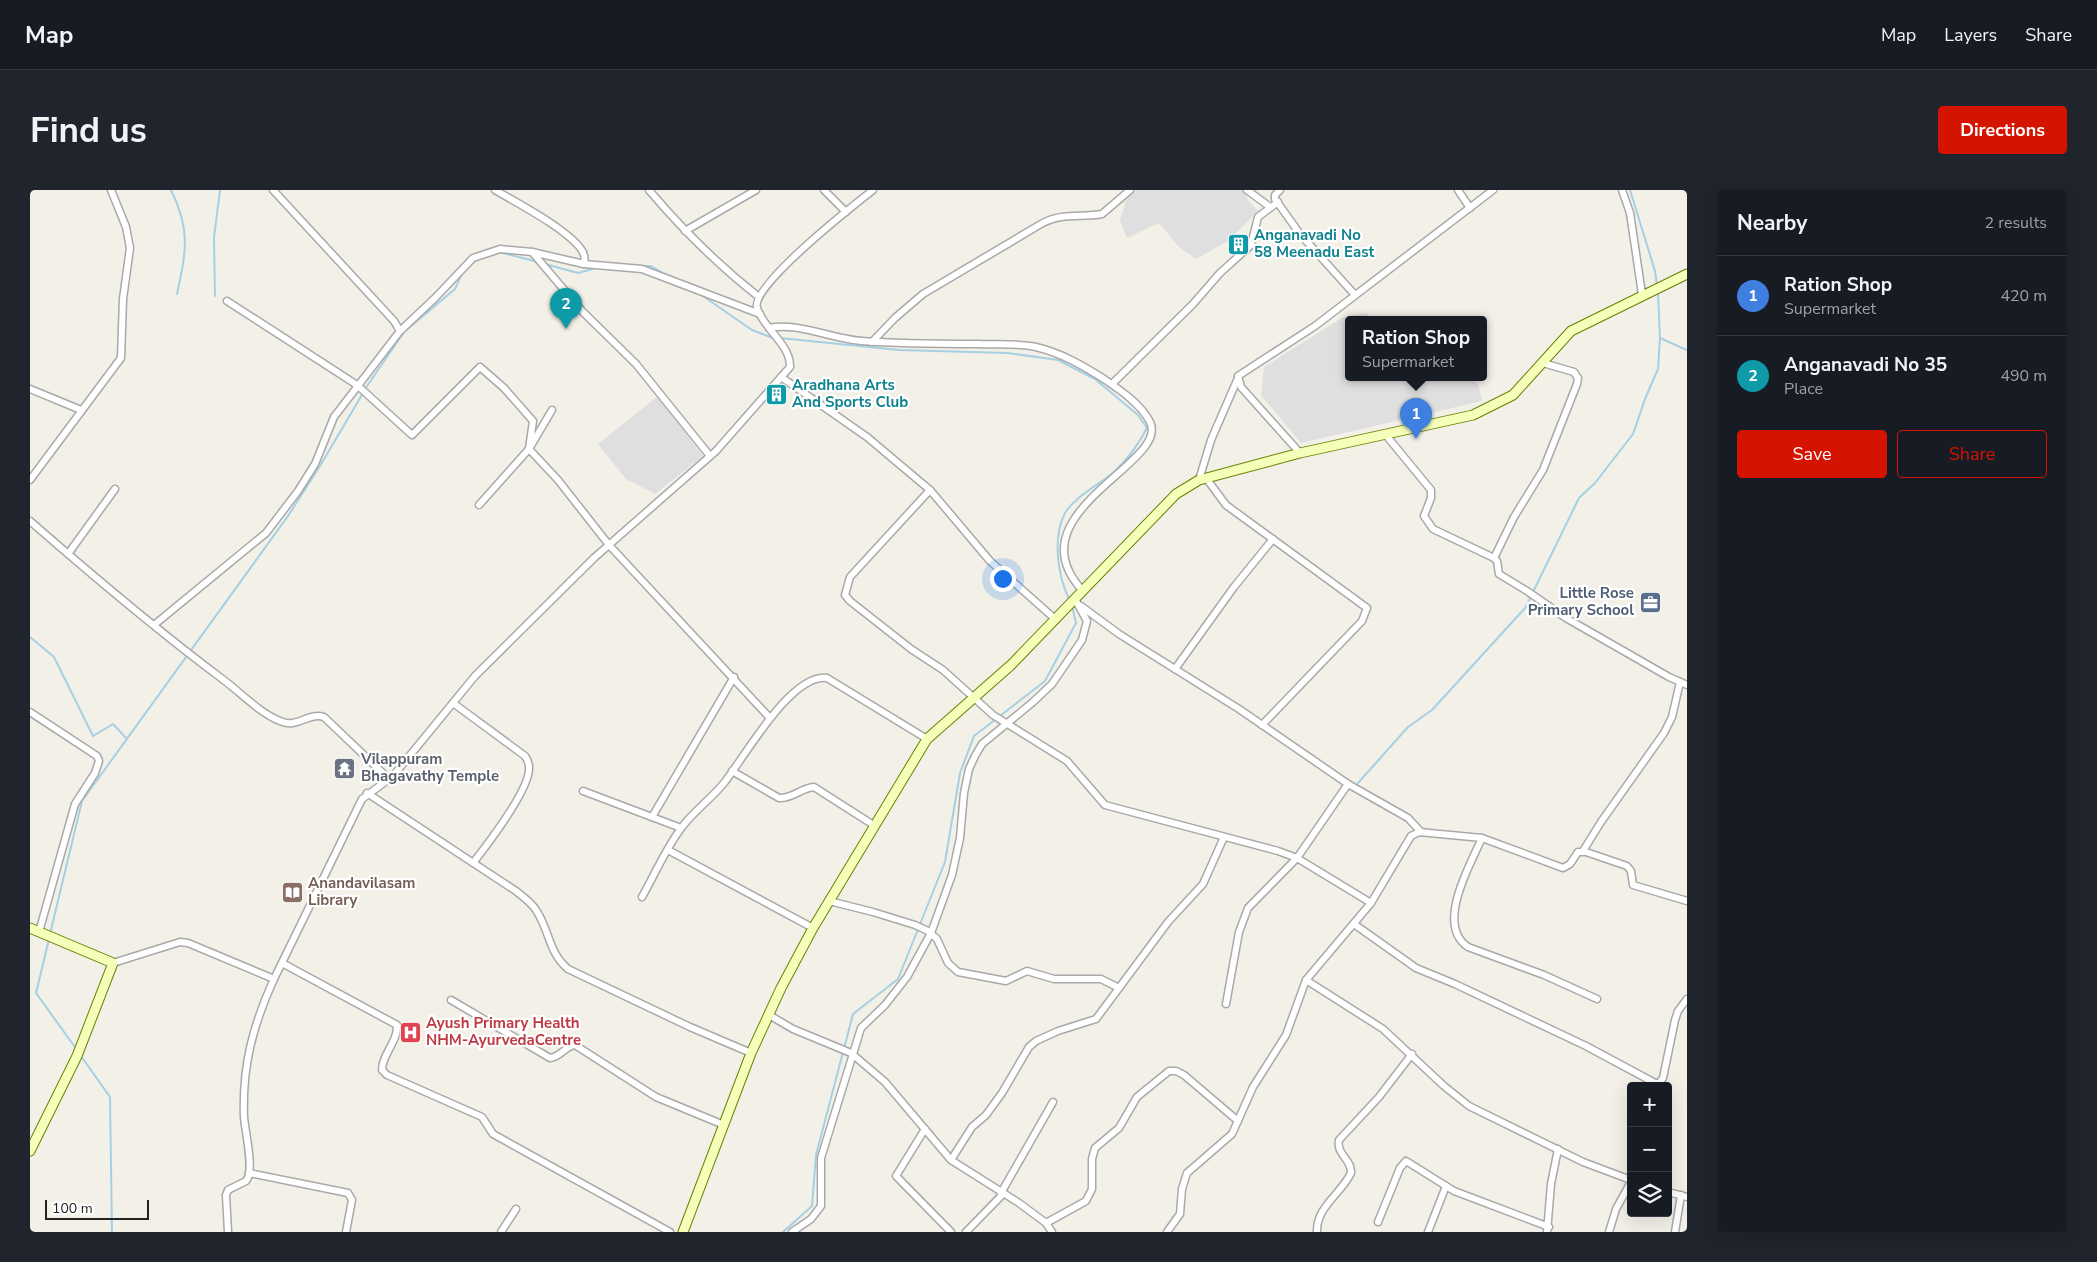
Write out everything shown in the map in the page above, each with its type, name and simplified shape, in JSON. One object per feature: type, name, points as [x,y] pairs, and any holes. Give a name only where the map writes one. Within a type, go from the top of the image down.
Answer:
[{"type":"street","points":[[30,480],[116,365],[123,351],[122,314],[130,239],[111,190]]},
{"type":"street","points":[[273,190],[321,239],[394,321],[400,331]]},
{"type":"street","points":[[497,190],[559,230],[581,249],[584,264]]},
{"type":"street","points":[[649,190],[685,231],[732,276],[759,297]]},
{"type":"street","points":[[685,231],[756,190]]},
{"type":"street","points":[[824,190],[846,212]]},
{"type":"street","points":[[228,1232],[226,1195],[228,1190],[246,1181],[249,1173],[244,1101],[245,1068],[257,1015],[362,799],[389,779],[475,676],[610,545],[710,456],[781,377],[790,366],[788,356],[772,329],[760,314],[756,305],[759,297],[791,260],[873,190]]},
{"type":"street","points":[[872,342],[895,318],[923,294],[1041,224],[1050,219],[1066,216],[1102,214],[1130,190]]},
{"type":"street","points":[[1246,190],[1270,207]]},
{"type":"street","points":[[1280,190],[1275,196],[1300,234],[1355,295]]},
{"type":"street","points":[[1458,190],[1470,208]]},
{"type":"street","points":[[1203,479],[1211,440],[1240,374],[1315,326],[1493,190]]},
{"type":"street","points":[[1622,190],[1630,213],[1644,293]]},
{"type":"street","points":[[1112,384],[1193,304],[1220,273],[1251,245],[1256,220],[1278,202]]},
{"type":"street","points":[[154,625],[266,533],[311,471],[334,417],[357,386],[400,331],[473,258],[500,249],[532,252],[584,264],[642,269],[760,314]]},
{"type":"street","points":[[532,252],[583,312],[636,364],[710,456]]},
{"type":"street","points":[[683,1232],[751,1053],[812,928],[928,739],[1011,664],[1055,619],[1074,603],[1083,591],[1176,494],[1203,479],[1488,410],[1514,395],[1571,331],[1644,293],[1687,274]]},
{"type":"street","points":[[227,301],[357,386],[412,435],[480,367],[504,388],[533,421],[529,449]]},
{"type":"street","points":[[772,329],[798,329],[872,342],[1025,345],[1072,359],[1128,396],[1150,422],[1152,431],[1149,440],[1136,458],[1086,503],[1071,523],[1065,542],[1065,555],[1070,576],[1083,591]]},
{"type":"street","points":[[1494,558],[1514,517],[1543,470],[1578,382],[1576,375],[1570,370],[1543,363]]},
{"type":"street","points":[[781,377],[867,437],[930,490],[990,561],[1055,619]]},
{"type":"street","points":[[1238,378],[1241,387],[1300,454]]},
{"type":"street","points":[[30,390],[81,410]]},
{"type":"street","points":[[479,505],[529,449],[552,410]]},
{"type":"street","points":[[1384,434],[1429,486],[1431,498],[1424,516],[1430,526],[1494,558],[1497,561],[1499,574],[1527,590],[1566,618],[1687,685]]},
{"type":"street","points":[[529,449],[558,480],[610,545],[770,717]]},
{"type":"street","points":[[1203,479],[1226,505],[1356,599],[1367,611],[1362,620],[1262,725]]},
{"type":"street","points":[[68,554],[115,489]]},
{"type":"street","points":[[930,490],[850,577],[845,595],[891,634],[943,670],[993,715],[1067,761],[1105,804],[1278,851],[1297,858],[1371,903]]},
{"type":"street","points":[[30,521],[200,662],[281,722],[292,724],[314,715],[324,717],[389,779]]},
{"type":"street","points":[[1175,669],[1234,587],[1273,539]]},
{"type":"street","points":[[1074,603],[1118,634],[1262,725],[1348,784],[1408,818],[1420,832]]},
{"type":"street","points":[[792,1232],[811,1219],[821,1206],[821,1158],[861,1028],[885,1005],[907,977],[929,932],[952,875],[960,838],[969,768],[982,744],[1004,723],[1052,684],[1082,640],[1087,621],[1074,603]]},
{"type":"street","points":[[652,817],[734,677]]},
{"type":"street","points":[[642,897],[681,828],[714,794],[770,717],[808,682],[821,677],[827,678],[928,739]]},
{"type":"street","points":[[1167,1232],[1180,1214],[1182,1189],[1187,1174],[1226,1140],[1238,1122],[1253,1087],[1286,1035],[1306,980],[1371,903],[1411,836],[1420,832],[1482,838],[1563,868],[1570,864],[1576,854],[1584,851],[1667,729],[1672,717],[1680,682]]},
{"type":"street","points":[[453,703],[525,756],[530,768],[525,783],[510,810],[473,863]]},
{"type":"street","points":[[30,712],[97,756],[99,761],[95,773],[75,804],[37,931],[113,963],[180,942],[188,943],[274,979]]},
{"type":"street","points":[[732,771],[779,798],[786,799],[804,789],[814,787],[875,826]]},
{"type":"street","points":[[1226,1004],[1237,941],[1248,908],[1297,858],[1348,784]]},
{"type":"street","points":[[583,791],[681,828]]},
{"type":"street","points":[[367,794],[473,863],[531,904],[544,925],[557,960],[568,969],[681,1023],[751,1053]]},
{"type":"street","points":[[951,1160],[972,1128],[986,1115],[1002,1093],[1029,1047],[1036,1041],[1058,1031],[1090,1023],[1096,1019],[1168,922],[1203,884],[1224,837]]},
{"type":"street","points":[[1482,838],[1457,898],[1454,917],[1458,938],[1468,947],[1544,975],[1597,999]]},
{"type":"street","points":[[668,850],[812,928]]},
{"type":"street","points":[[1584,851],[1627,866],[1631,871],[1633,885],[1687,901]]},
{"type":"street","points":[[829,901],[915,925],[929,932],[937,939],[948,963],[958,972],[1006,981],[1027,971],[1054,979],[1100,979],[1119,988]]},
{"type":"street","points":[[1354,924],[1416,968],[1455,984],[1551,1030],[1656,1084],[1663,1078],[1675,1020],[1678,1011],[1687,999]]},
{"type":"street","points":[[282,962],[397,1025],[396,1035],[382,1064],[382,1070],[387,1075],[482,1117],[493,1134],[670,1232]]},
{"type":"street","points":[[30,1151],[77,1056],[113,963]]},
{"type":"street","points":[[1306,980],[1383,1029],[1412,1054],[1444,1086],[1469,1106],[1582,1162],[1627,1179]]},
{"type":"street","points":[[451,1000],[550,1058],[557,1058],[570,1045],[575,1044],[656,1097],[724,1125]]},
{"type":"street","points":[[769,1015],[793,1029],[852,1054],[885,1082],[951,1160],[1046,1223],[1052,1232]]},
{"type":"street","points":[[1317,1232],[1316,1223],[1320,1214],[1351,1173],[1350,1165],[1339,1151],[1339,1140],[1379,1097],[1412,1054]]},
{"type":"street","points":[[1046,1223],[1086,1200],[1092,1188],[1092,1159],[1095,1148],[1120,1128],[1137,1097],[1170,1071],[1176,1071],[1184,1075],[1238,1122]]},
{"type":"street","points":[[966,1232],[1002,1193],[1053,1102]]},
{"type":"street","points":[[925,1129],[896,1176],[951,1232]]},
{"type":"street","points":[[1378,1222],[1405,1162],[1410,1162],[1446,1186],[1474,1200],[1548,1230],[1551,1184],[1558,1150]]},
{"type":"street","points":[[249,1173],[348,1193],[352,1200],[346,1232]]},
{"type":"street","points":[[1428,1232],[1446,1186]]},
{"type":"street","points":[[1609,1232],[1616,1209],[1627,1188]]},
{"type":"street","points":[[1675,1232],[1684,1196]]},
{"type":"street","points":[[501,1232],[516,1209]]},
{"type":"shaded area","points":[[1136,190],[1244,190],[1248,200],[1258,211],[1228,241],[1196,259],[1179,247],[1159,223],[1127,238],[1120,221],[1126,200]]},
{"type":"shaded area","points":[[1367,313],[1369,316],[1345,316]]},
{"type":"shaded area","points":[[1345,316],[1345,381],[1473,381],[1478,383],[1482,401],[1301,443],[1261,395],[1264,367]]},
{"type":"shaded area","points":[[657,397],[703,456],[655,494],[626,479],[598,444]]},
{"type":"waterway","points":[[171,190],[182,217],[185,241],[183,266],[177,294]]},
{"type":"waterway","points":[[215,296],[214,238],[220,190]]},
{"type":"waterway","points":[[1630,190],[1655,271],[1657,285]]},
{"type":"waterway","points":[[499,252],[538,262]]},
{"type":"waterway","points":[[545,264],[578,273],[596,268]]},
{"type":"waterway","points":[[643,266],[651,266],[666,275]]},
{"type":"waterway","points":[[365,389],[404,332],[455,289],[462,273]]},
{"type":"waterway","points":[[1658,293],[1660,338],[1687,350]]},
{"type":"waterway","points":[[700,294],[752,330],[773,338]]},
{"type":"waterway","points":[[780,338],[899,350],[1008,353],[1058,360],[1095,379],[1138,415],[1147,428],[1133,451],[1115,471],[1075,501],[1065,513],[1061,523],[1058,545],[1059,568],[1069,599]]},
{"type":"waterway","points":[[1533,592],[1579,498],[1595,483],[1633,434],[1658,369],[1660,338]]},
{"type":"waterway","points":[[50,934],[82,801],[288,516],[363,393]]},
{"type":"waterway","points":[[1358,783],[1408,727],[1432,710],[1526,607],[1531,596]]},
{"type":"waterway","points":[[783,1232],[812,1206],[816,1155],[853,1014],[898,979],[945,862],[960,773],[974,736],[1045,681],[1076,623],[1072,606]]},
{"type":"waterway","points":[[30,637],[54,657],[93,736],[113,724],[127,739]]},
{"type":"waterway","points":[[49,939],[36,993],[77,1050]]},
{"type":"waterway","points":[[81,1056],[110,1097],[112,1232]]},
{"type":"place","name":"Anganavadi No 58 Meenadu East","points":[[1238,244]]},
{"type":"place","name":"Anganavadi No 35","points":[[566,329]]},
{"type":"place","name":"Aradhana Arts And Sports Club","points":[[776,394]]},
{"type":"place","name":"Ration Shop","points":[[1416,439]]},
{"type":"place","name":"Little Rose Primary School","points":[[1650,602]]},
{"type":"place","name":"Vilappuram Bhagavathy Temple","points":[[345,768]]},
{"type":"place","name":"Anandavilasam Library","points":[[292,892]]},
{"type":"place","name":"Ayush Primary Health NHM-AyurvedaCentre","points":[[410,1032]]}]
